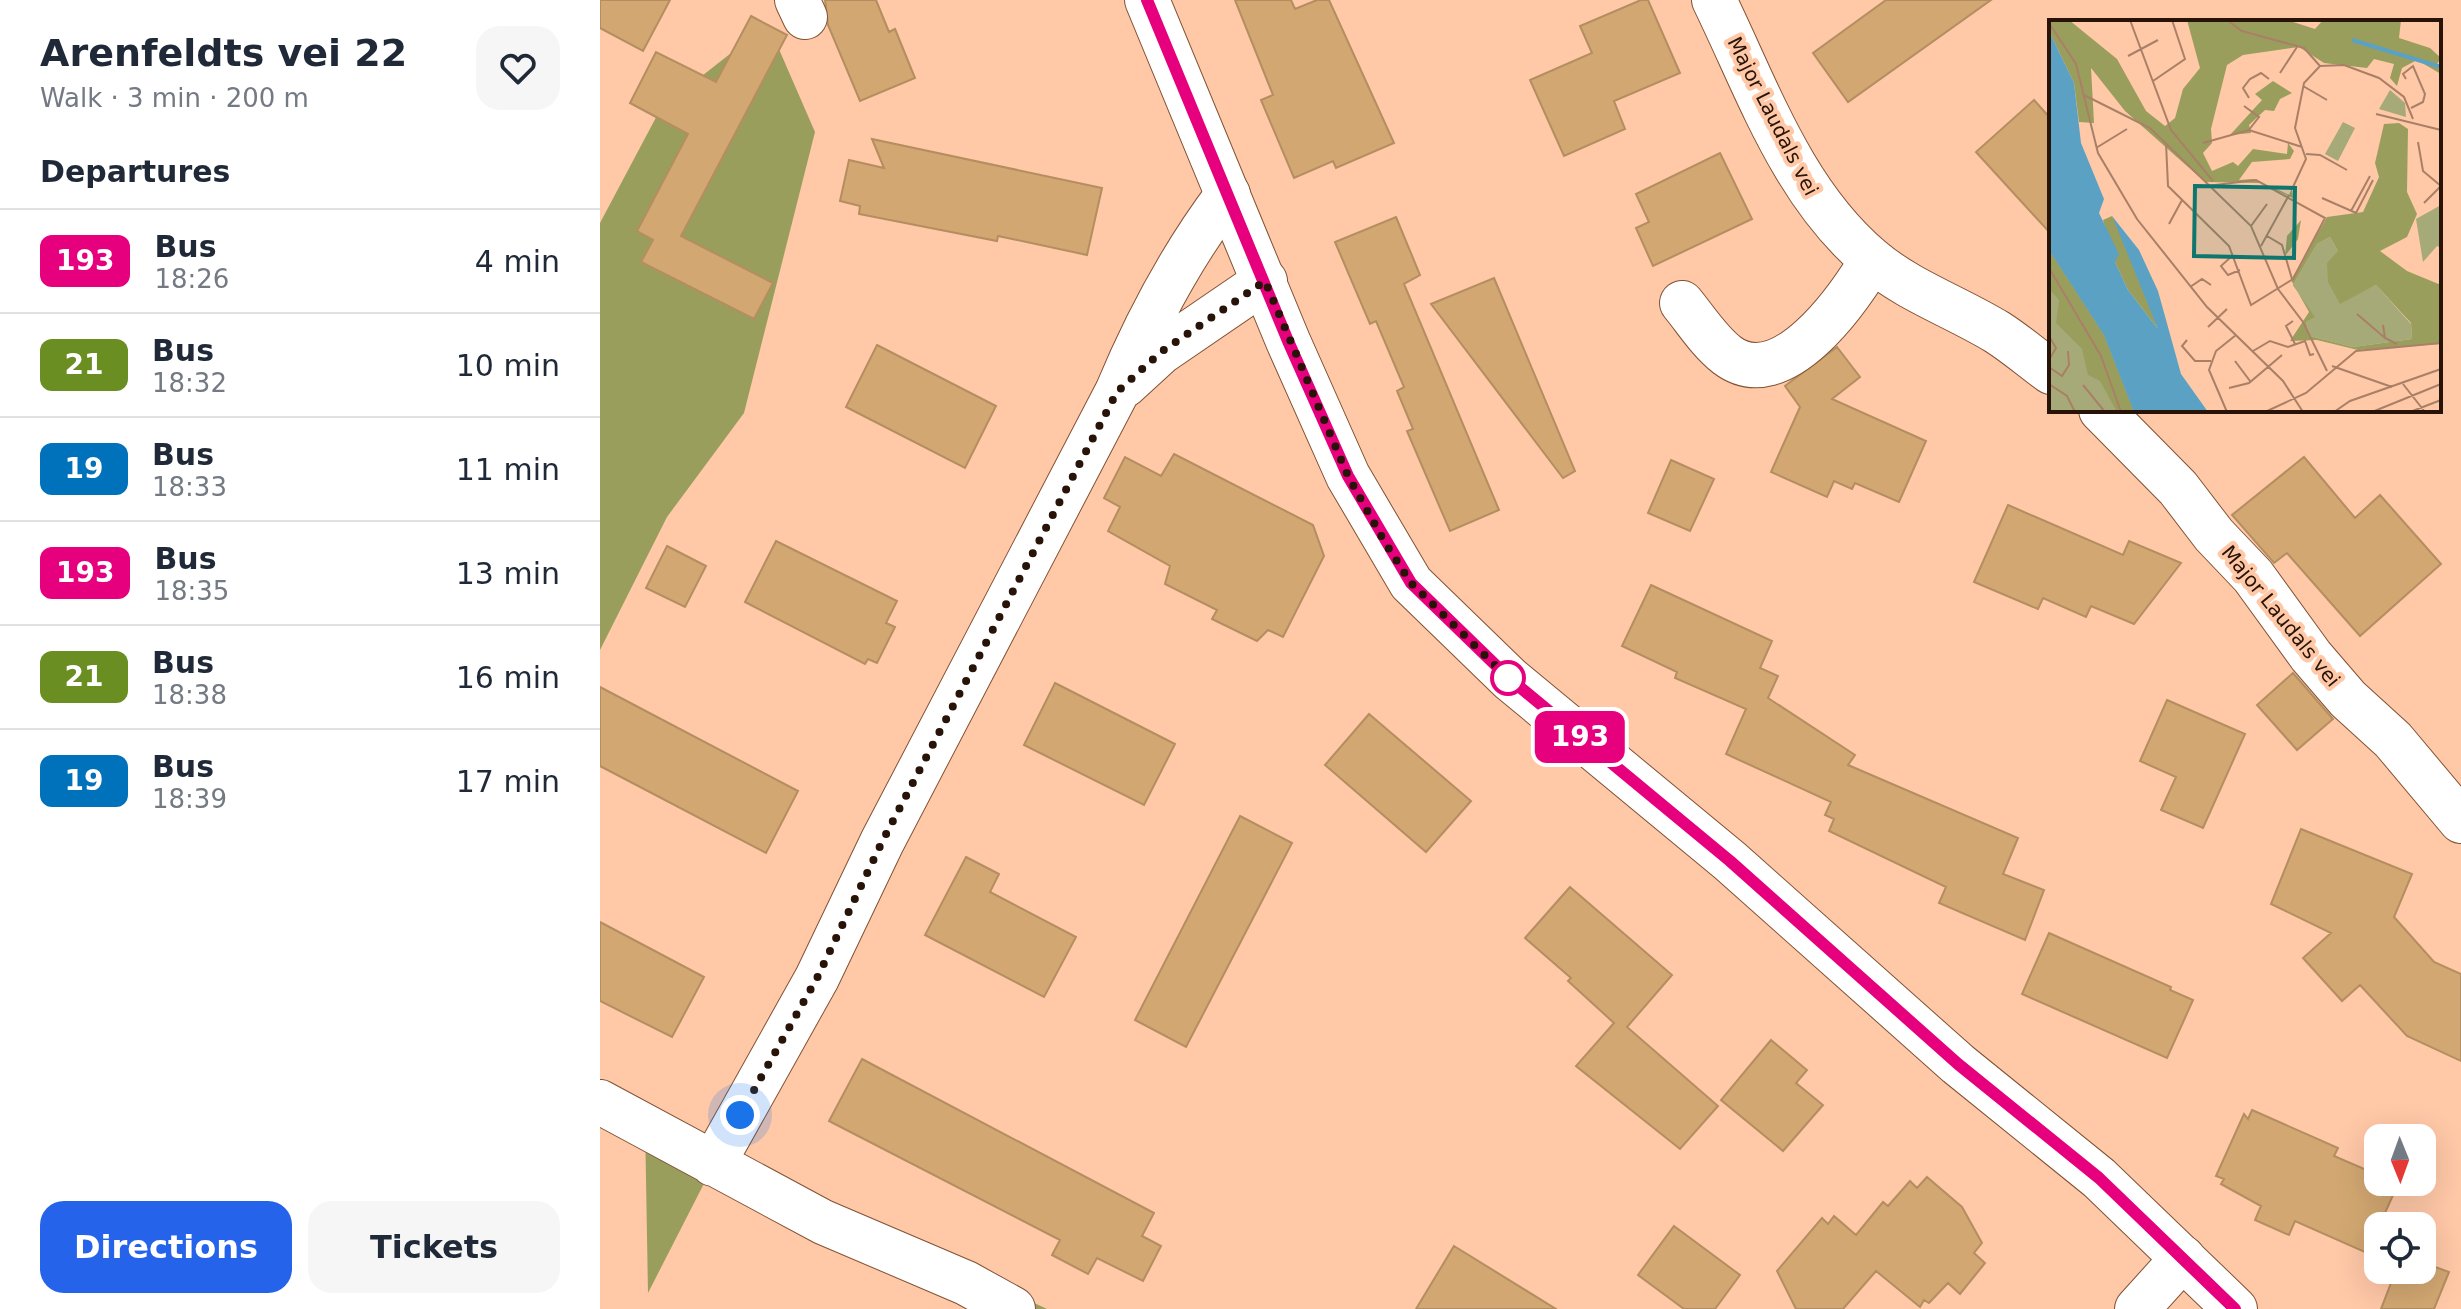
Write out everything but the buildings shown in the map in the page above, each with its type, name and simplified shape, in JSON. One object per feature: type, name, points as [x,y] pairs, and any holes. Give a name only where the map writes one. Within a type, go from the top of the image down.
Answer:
[{"type":"street","points":[[1147,0],[1348,476],[1411,583],[1510,679],[1730,861],[1958,1064],[2099,1178],[2235,1309]]},
{"type":"street","name":"Major Laudals vei","points":[[1714,0],[1811,195],[1872,260],[1996,332],[2049,371]]},
{"type":"street","points":[[713,1164],[817,978],[882,842],[1117,392],[1145,326],[1172,274],[1228,194]]},
{"type":"street","points":[[1682,303],[1728,357],[1751,363],[1779,360],[1816,336],[1850,297],[1872,260]]},
{"type":"street","points":[[1117,392],[1161,352],[1265,281]]},
{"type":"street","name":"Major Laudals vei","points":[[2103,412],[2178,488],[2214,535],[2253,576],[2311,656],[2348,699],[2393,740],[2461,821]]},
{"type":"street","points":[[600,1102],[823,1222],[966,1283],[1013,1309]]},
{"type":"street","points":[[2137,1309],[2183,1258]]},
{"type":"green space","points":[[768,24],[815,132],[744,413],[667,517],[600,650],[600,223],[661,108]]},
{"type":"green space","points":[[645,1122],[1047,1309],[1035,1309],[823,1222],[714,1164],[648,1293]]},
{"type":"bus line","name":"193","points":[[1147,0],[1180,73],[1288,341],[1348,476],[1411,583],[1510,679],[1730,861],[1958,1064],[2099,1178],[2235,1309]]},
{"type":"route","points":[[740,1115],[817,978],[882,842],[1117,392],[1161,352],[1265,281],[1348,476],[1384,541],[1411,583],[1508,678]]}]
